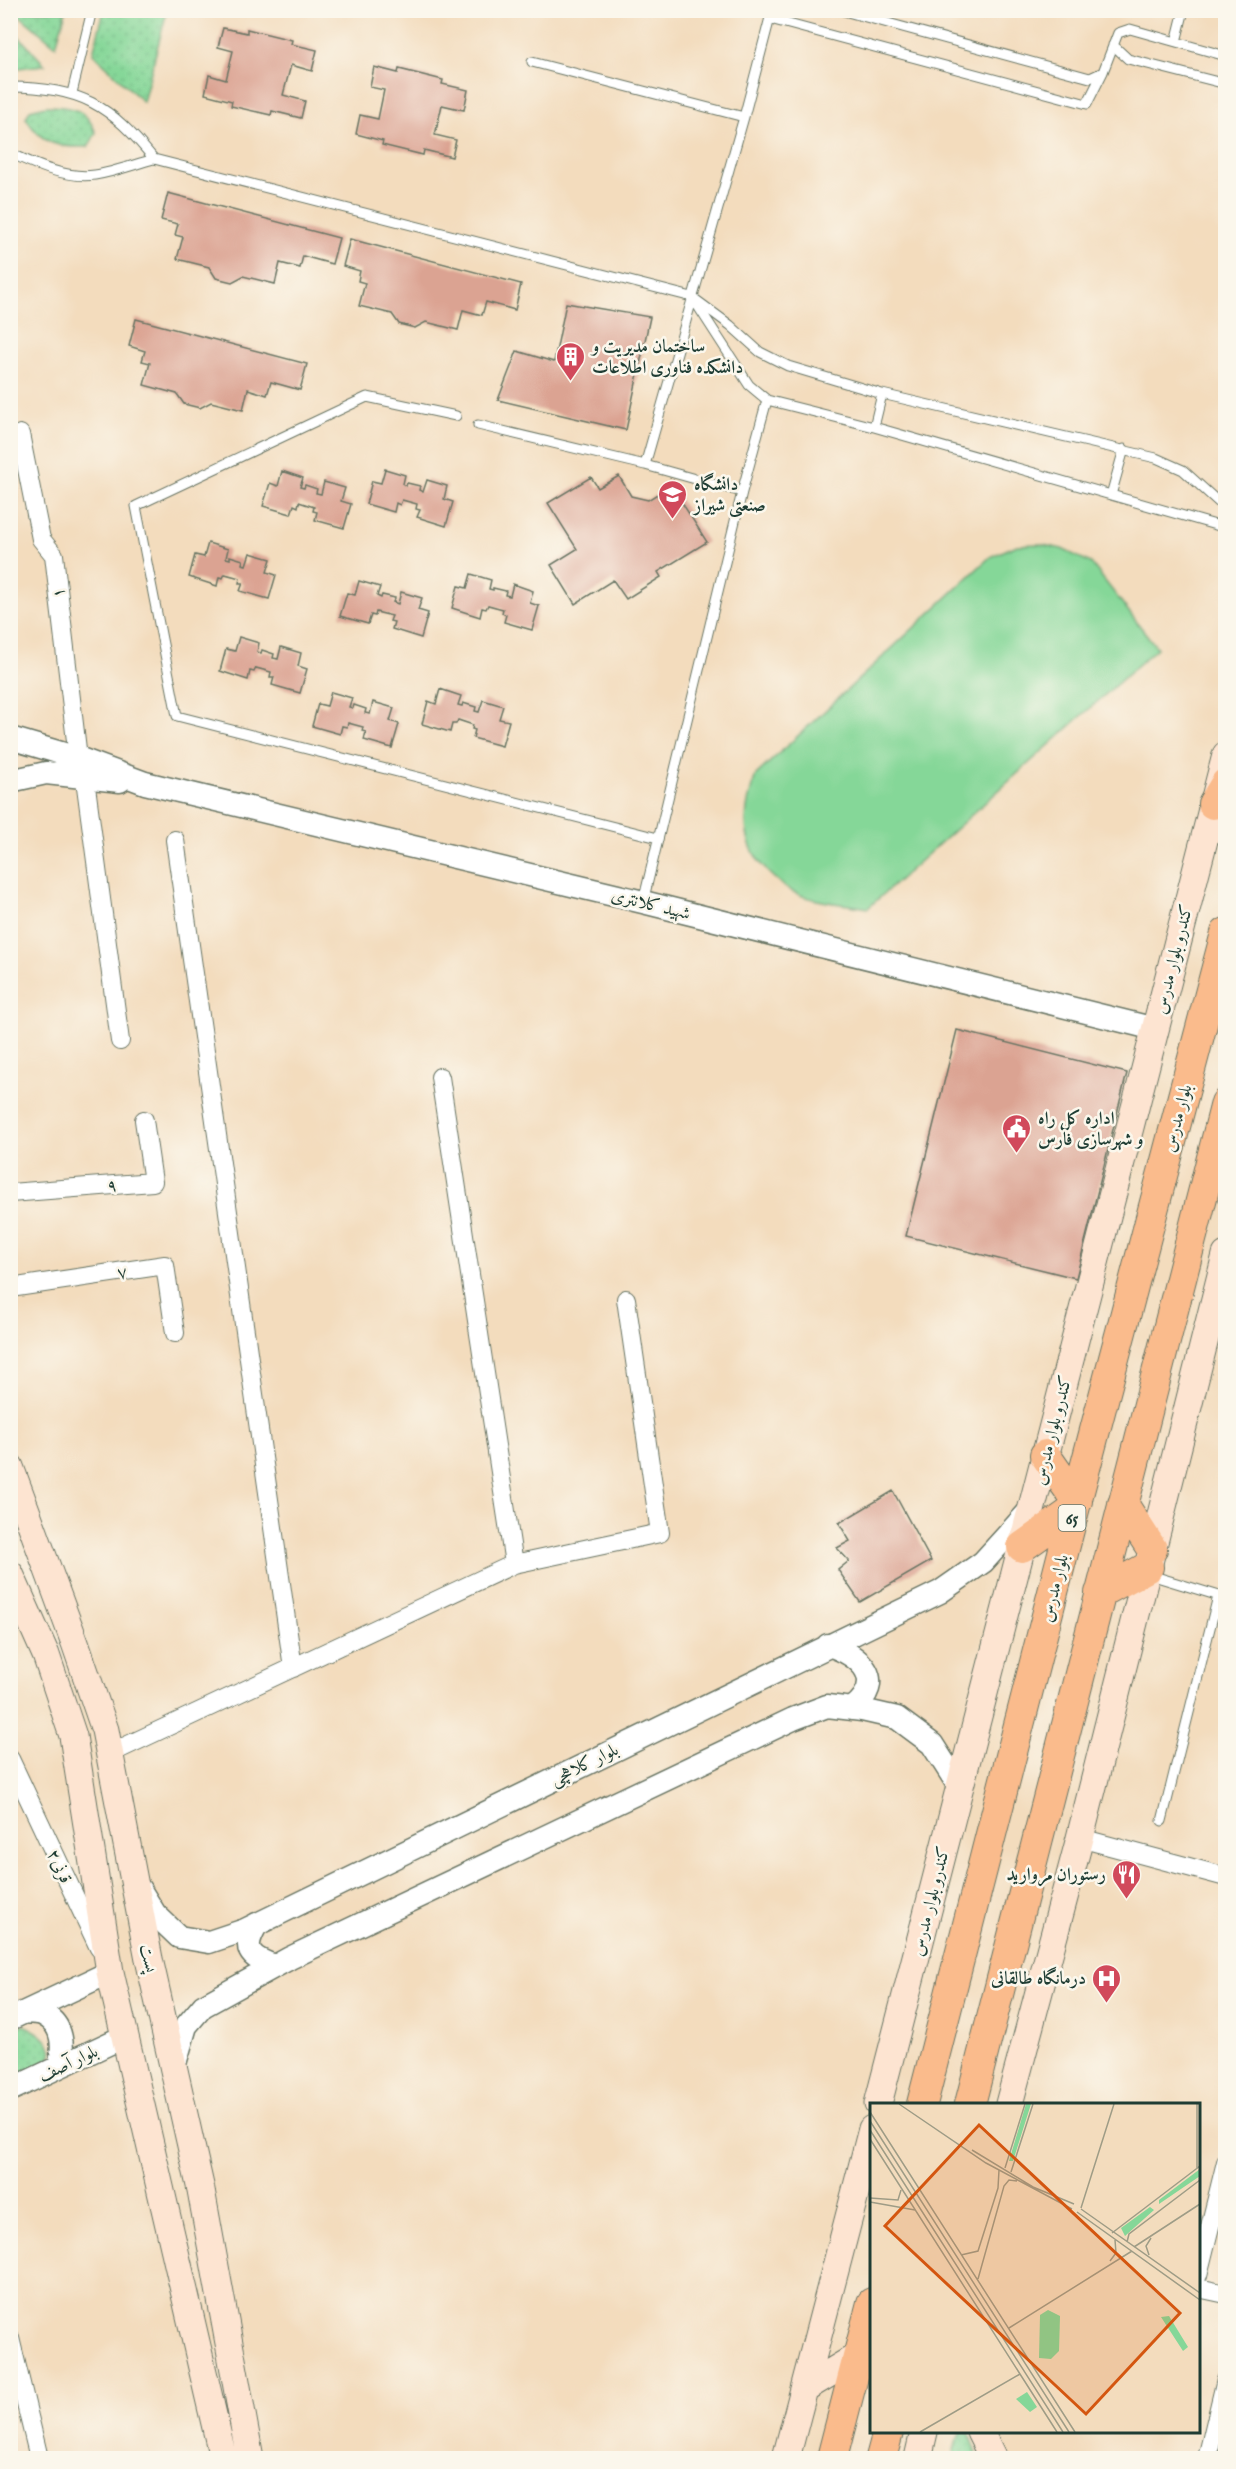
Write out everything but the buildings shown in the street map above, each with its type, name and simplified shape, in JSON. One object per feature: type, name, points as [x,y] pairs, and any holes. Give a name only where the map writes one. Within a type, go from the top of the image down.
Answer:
[{"type":"main road","name":"کندرو بلوار مدرس","points":[[878,2103],[1155,1029],[1219,794],[1226,755]]},
{"type":"main road","name":"بلوار مدرس","points":[[922,2103],[1226,933]]},
{"type":"main road","points":[[970,2103],[1226,1102]]},
{"type":"main road","points":[[1009,2103],[1080,1838],[1226,1255]]},
{"type":"main road","points":[[1022,1547],[1076,1505],[1046,1455]]},
{"type":"main road","name":"پست","points":[[10,1467],[105,1730],[134,1879],[201,2190],[250,2458]]},
{"type":"main road","points":[[1123,1504],[1149,1563]]},
{"type":"main road","points":[[1100,1593],[1149,1563]]},
{"type":"main road","points":[[10,1574],[46,1655],[73,1736],[110,1972],[223,2458]]},
{"type":"main road","points":[[972,1910],[1017,1920]]},
{"type":"main road","points":[[786,2458],[870,2137]]},
{"type":"main road","points":[[162,2197],[201,2190]]},
{"type":"main road","points":[[832,2458],[870,2311]]},
{"type":"main road","points":[[805,2388],[858,2356]]},
{"type":"main road","points":[[881,2458],[888,2433]]},
{"type":"main road","points":[[918,2458],[924,2433]]},
{"type":"main road","points":[[980,2433],[993,2458]]},
{"type":"street","name":"۱","points":[[20,434],[41,539],[54,555],[81,768],[120,1041]]},
{"type":"street","points":[[10,738],[81,768]]},
{"type":"street","points":[[10,781],[81,768]]},
{"type":"street","name":"شهید کلانتری","points":[[81,768],[643,902],[1155,1029]]},
{"type":"street","points":[[175,840],[293,1668]]},
{"type":"street","points":[[440,1077],[514,1564]]},
{"type":"street","name":"۹","points":[[10,1193],[153,1182],[144,1120]]},
{"type":"street","name":"۷","points":[[10,1288],[165,1265],[175,1333]]},
{"type":"street","points":[[110,1754],[514,1564],[660,1533],[626,1299]]},
{"type":"street","name":"بلوار کلاهچی","points":[[134,1879],[155,1914],[179,1937],[209,1942],[257,1924],[939,1592],[983,1562],[1032,1508]]},
{"type":"street","points":[[828,1645],[844,1650],[857,1659],[868,1672],[870,1687],[864,1700],[852,1709]]},
{"type":"street","points":[[174,2067],[186,2026],[203,2006],[275,1966],[792,1719],[827,1706],[897,1718],[932,1744],[960,1788]]},
{"type":"street","name":"قرنی۲","points":[[10,1759],[110,1972]]},
{"type":"street","points":[[1080,1838],[1226,1877]]},
{"type":"street","points":[[257,1924],[248,1938],[248,1950],[256,1958],[275,1966]]},
{"type":"street","points":[[18,2016],[110,1972]]},
{"type":"street","points":[[18,2016],[43,2014],[58,2027],[63,2048],[59,2066]]},
{"type":"street","name":"بلوار آصف","points":[[10,2090],[125,2036]]},
{"type":"street","points":[[1200,2267],[1226,2162]]},
{"type":"street","points":[[1200,2288],[1226,2294]]},
{"type":"street","points":[[10,2338],[39,2458]]},
{"type":"street","points":[[1207,2458],[1226,2379]]},
{"type":"lane","points":[[72,93],[92,10]]},
{"type":"lane","points":[[840,10],[1090,78],[1103,72]]},
{"type":"lane","points":[[1176,42],[1184,10]]},
{"type":"lane","points":[[645,465],[771,15],[1087,104],[1103,72],[1118,33],[1130,29],[1226,56]]},
{"type":"lane","points":[[1113,45],[1128,59],[1226,84]]},
{"type":"lane","points":[[532,62],[744,117]]},
{"type":"lane","points":[[10,87],[34,87],[72,93],[107,110],[130,130],[154,159]]},
{"type":"lane","points":[[10,153],[35,165],[69,175],[95,175],[154,159],[692,297],[730,325],[760,352],[788,366],[882,394],[1156,458],[1184,470],[1226,509]]},
{"type":"lane","points":[[692,297],[749,385],[767,400],[874,426],[1226,528]]},
{"type":"lane","points":[[874,426],[882,394]]},
{"type":"lane","points":[[456,416],[368,397],[136,506],[177,716],[658,838]]},
{"type":"lane","points":[[643,902],[742,492],[767,400]]},
{"type":"lane","points":[[477,425],[645,465],[742,492]]},
{"type":"lane","points":[[1111,495],[1124,449]]},
{"type":"lane","points":[[1149,1563],[1222,1597],[1162,1821]]},
{"type":"green space","points":[[14,11],[66,11],[56,46]]},
{"type":"green space","points":[[104,11],[167,11],[143,102],[93,53]]},
{"type":"green space","points":[[11,28],[45,65],[11,69]]},
{"type":"green space","points":[[46,106],[71,108],[83,113],[96,133],[88,147],[68,147],[52,143],[38,134],[26,118],[30,110]]},
{"type":"green space","points":[[1039,544],[1062,549],[1091,563],[1157,648],[868,908],[808,898],[785,887],[762,866],[749,842],[746,817],[756,775],[990,557],[1017,545]]},
{"type":"green space","points":[[23,2025],[46,2040],[50,2045],[50,2057],[39,2068],[11,2081],[11,2031]]},
{"type":"green space","points":[[960,2433],[969,2433],[979,2458],[953,2458]]},
{"type":"place","name":"ساختمان مدیریت و دانشکده فناوری اطلاعات","points":[[571,382]]},
{"type":"place","name":"دانشگاه صنعتی شیراز","points":[[673,520]]},
{"type":"place","name":"اداره کل راه و شهرسازی فارس","points":[[1017,1154]]},
{"type":"place","name":"رستوران مروارید","points":[[1127,1900]]},
{"type":"place","name":"درمانگاه طالقانی","points":[[1107,2004]]}]
